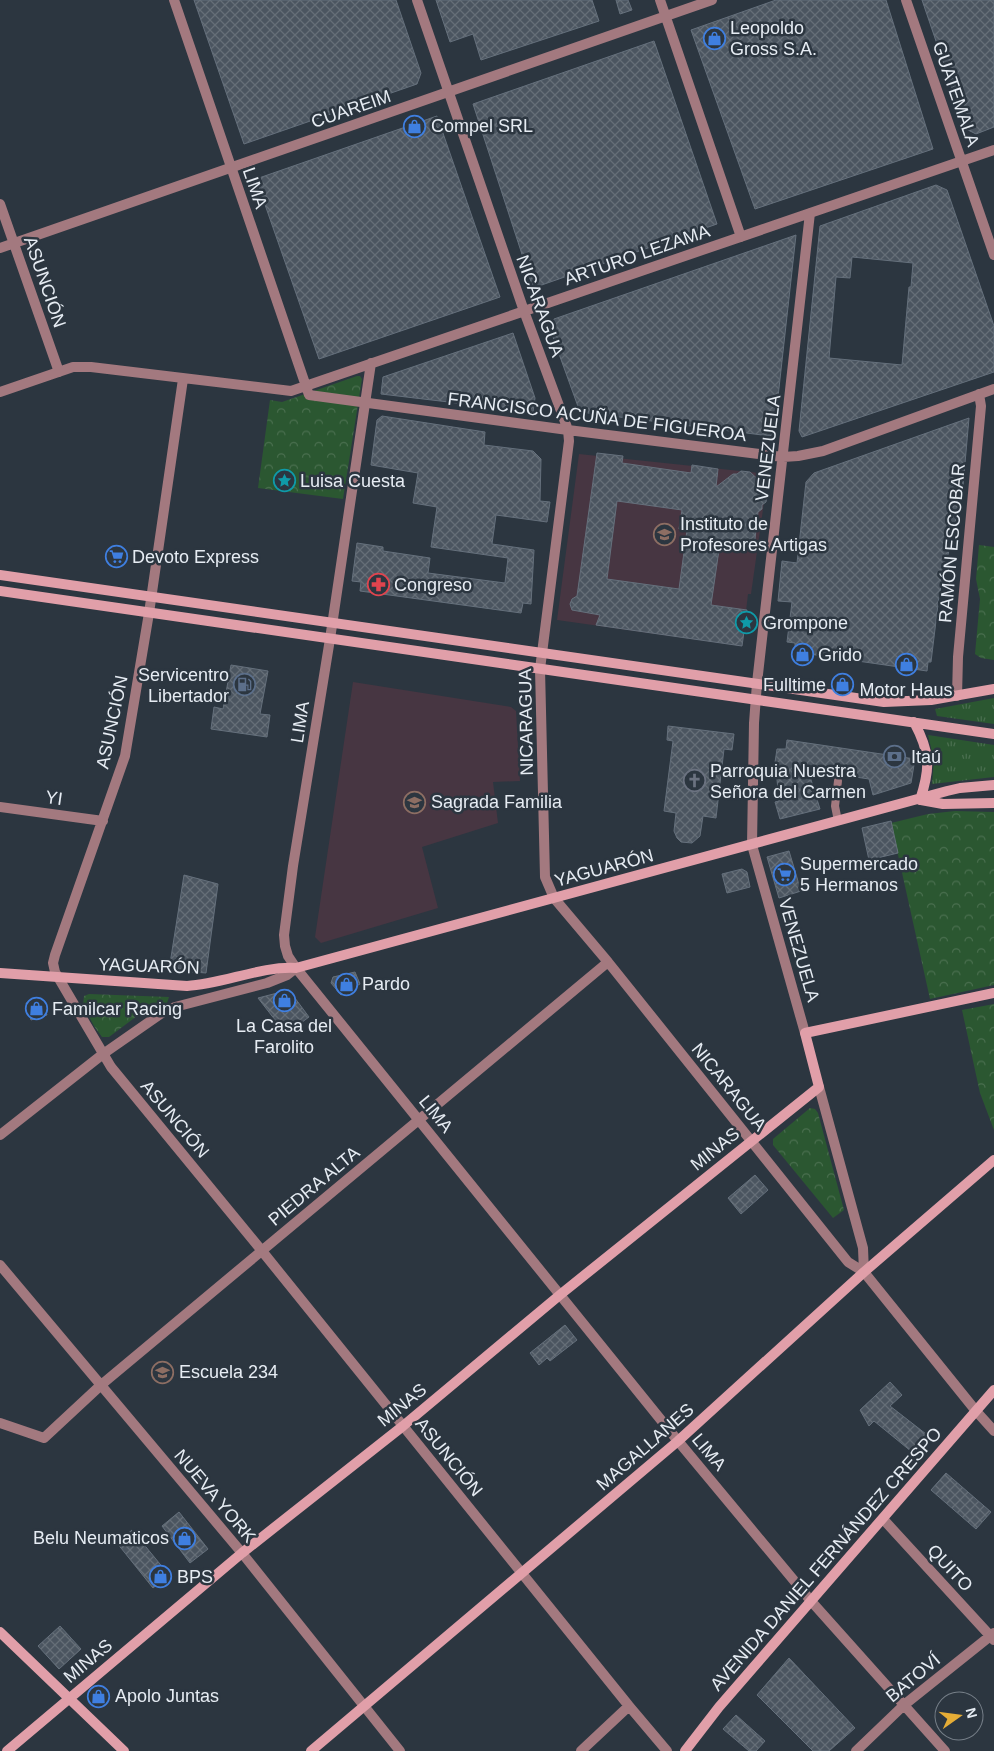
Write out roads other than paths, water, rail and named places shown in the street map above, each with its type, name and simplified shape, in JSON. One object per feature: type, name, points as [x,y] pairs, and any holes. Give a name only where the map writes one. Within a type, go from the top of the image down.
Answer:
[{"type":"street","name":"LIMA","points":[[174,0],[305,386]]},
{"type":"street","name":"NICARAGUA","points":[[417,0],[524,311],[568,430],[569,441],[540,669],[545,877],[554,898],[608,962],[848,1262],[864,1272],[994,1431]]},
{"type":"street","points":[[660,0],[741,237]]},
{"type":"street","name":"CUAREIM","points":[[0,248],[712,0]]},
{"type":"street","name":"GUATEMALA","points":[[906,0],[994,255]]},
{"type":"street","name":"ARTURO LEZAMA","points":[[183,379],[290,391],[994,150]]},
{"type":"street","name":"ASUNCIÓN","points":[[0,204],[59,372]]},
{"type":"street","name":"VENEZUELA","points":[[810,213],[784,457],[757,683],[752,845],[864,1248],[864,1272]]},
{"type":"street","name":"LIMA","points":[[371,363],[333,622],[293,866],[284,935],[286,951],[296,968],[678,1441],[811,1601],[945,1751]]},
{"type":"street","points":[[0,392],[73,367],[91,367],[183,379]]},
{"type":"street","name":"ASUNCIÓN","points":[[183,379],[149,613],[125,756],[54,960],[57,978],[111,1067],[262,1251],[628,1706],[667,1751]]},
{"type":"street","name":"FRANCISCO ACUÑA DE FIGUEROA","points":[[305,386],[309,394],[568,430],[784,457],[823,451],[994,389]]},
{"type":"street","name":"RAMÓN ESCOBAR","points":[[956,696],[981,406],[979,394]]},
{"type":"street","points":[[0,575],[884,702],[922,701],[994,689]]},
{"type":"street","points":[[0,592],[994,734]]},
{"type":"street","points":[[914,722],[924,740],[927,752],[927,781],[920,800]]},
{"type":"street","name":"YAGUARÓN","points":[[0,973],[57,978],[199,985],[271,970],[296,968],[960,788],[994,785]]},
{"type":"street","name":"YAGUARÓN","points":[[920,800],[944,804],[994,803]]},
{"type":"street","name":"YI","points":[[0,807],[103,821]]},
{"type":"street","name":"PIEDRA ALTA","points":[[0,1423],[44,1438],[100,1385],[608,962]]},
{"type":"street","name":"YAGUARÓN","points":[[0,1135],[103,1054],[169,1009],[267,983],[287,975],[296,968]]},
{"type":"street","points":[[805,1033],[994,993]]},
{"type":"street","name":"MINAS","points":[[7,1751],[242,1554],[403,1426],[561,1294],[819,1087]]},
{"type":"street","name":"MAGALLANES","points":[[311,1751],[523,1574],[678,1441],[864,1272],[994,1160]]},
{"type":"street","name":"NUEVA YORK","points":[[0,1265],[242,1554],[400,1751]]},
{"type":"street","name":"AVENIDA DANIEL FERNÁNDEZ CRESPO","points":[[685,1751],[718,1707],[994,1390]]},
{"type":"street","name":"QUITO","points":[[883,1519],[993,1636]]},
{"type":"street","points":[[0,1632],[124,1751]]},
{"type":"street","name":"BATOVÍ","points":[[856,1751],[904,1705],[993,1636]]},
{"type":"street","points":[[581,1751],[628,1706]]},
{"type":"lane","points":[[838,781],[835,806],[838,821]]},
{"type":"place","name":"Leopoldo Gross S.A.","points":[[714,38]]},
{"type":"place","name":"Compel SRL","points":[[415,126]]},
{"type":"place","name":"Luisa Cuesta","points":[[284,481]]},
{"type":"place","name":"Instituto de Profesores Artigas","points":[[664,534]]},
{"type":"place","name":"Devoto Express","points":[[116,557]]},
{"type":"place","name":"Congreso","points":[[378,585]]},
{"type":"place","name":"Grompone","points":[[747,623]]},
{"type":"place","name":"Grido","points":[[802,655]]},
{"type":"place","name":"Motor Haus","points":[[906,665]]},
{"type":"place","name":"Servicentro Libertador","points":[[245,685]]},
{"type":"place","name":"Fulltime","points":[[842,685]]},
{"type":"place","name":"Itaú","points":[[895,757]]},
{"type":"place","name":"Parroquia Nuestra Señora del Carmen","points":[[694,781]]},
{"type":"place","name":"Sagrada Familia","points":[[415,802]]},
{"type":"place","name":"Supermercado 5 Hermanos","points":[[784,874]]},
{"type":"place","name":"Pardo","points":[[346,984]]},
{"type":"place","name":"La Casa del Farolito","points":[[284,1001]]},
{"type":"place","name":"Familcar Racing","points":[[36,1009]]},
{"type":"place","name":"Escuela 234","points":[[163,1372]]},
{"type":"place","name":"Belu Neumaticos","points":[[185,1538]]},
{"type":"place","name":"BPS","points":[[161,1577]]},
{"type":"place","name":"Apolo Juntas","points":[[99,1696]]}]
